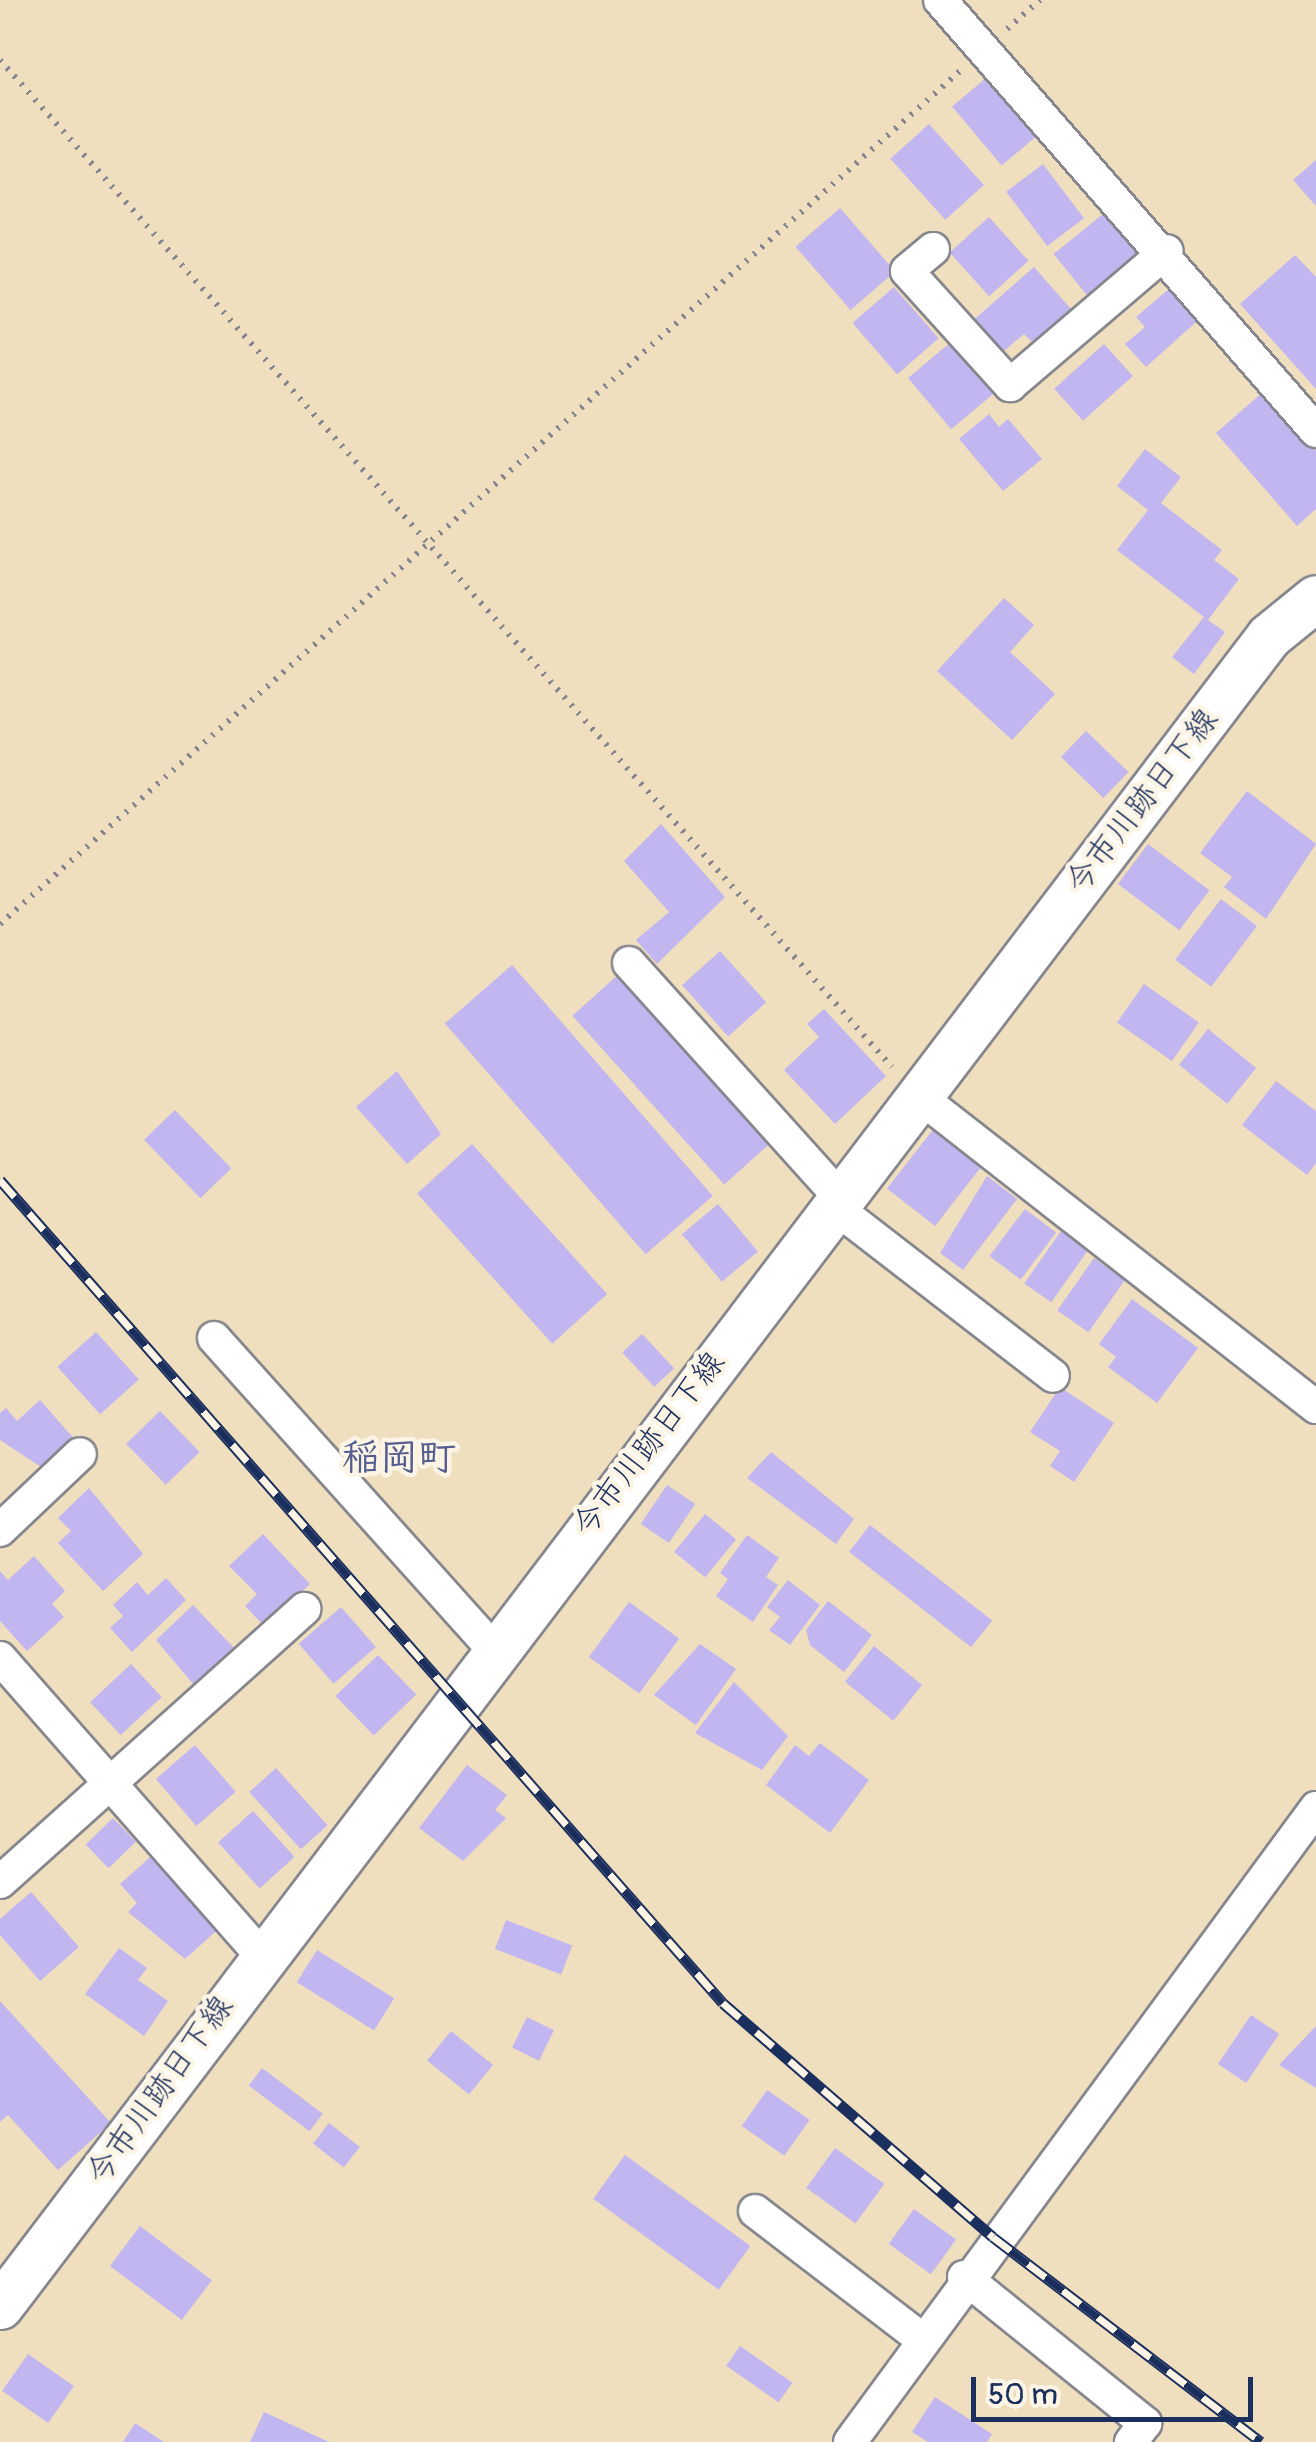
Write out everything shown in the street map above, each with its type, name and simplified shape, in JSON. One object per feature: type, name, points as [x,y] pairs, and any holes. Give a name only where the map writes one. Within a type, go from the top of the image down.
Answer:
[{"type":"street","points":[[940,0],[1167,251],[1316,431]]},
{"type":"street","points":[[932,248],[907,271],[1010,385],[1167,251]]},
{"type":"street","name":"今市川跡日下線","points":[[0,2306],[260,1954],[916,1094],[1270,636],[1316,598]]},
{"type":"street","points":[[629,963],[836,1201],[1053,1376]]},
{"type":"street","points":[[916,1094],[1316,1407]]},
{"type":"street","points":[[214,1338],[492,1648]]},
{"type":"street","points":[[0,1530],[80,1454]]},
{"type":"street","points":[[0,1882],[304,1609]]},
{"type":"street","points":[[0,1658],[115,1779],[260,1954]]},
{"type":"street","points":[[850,2442],[964,2278],[1316,1808]]},
{"type":"street","points":[[755,2211],[922,2339]]},
{"type":"street","points":[[964,2278],[1145,2422],[1131,2442]]},
{"type":"path","points":[[0,924],[422,543],[984,50]]},
{"type":"path","points":[[0,60],[422,543],[916,1094]]},
{"type":"building","points":[[992,73],[1041,132],[1002,165],[952,106]]},
{"type":"building","points":[[929,124],[984,185],[945,220],[890,159]]},
{"type":"building","points":[[1316,160],[1316,206],[1293,180]]},
{"type":"building","points":[[1043,164],[1084,218],[1047,246],[1006,192]]},
{"type":"building","points":[[840,208],[895,271],[851,310],[795,247]]},
{"type":"building","points":[[1108,210],[1142,252],[1088,296],[1054,254]]},
{"type":"building","points":[[989,217],[1028,261],[989,296],[950,252]]},
{"type":"building","points":[[1295,255],[1316,277],[1316,389],[1240,304]]},
{"type":"building","points":[[1034,267],[1071,309],[1033,343],[1024,334],[998,356],[969,324]]},
{"type":"building","points":[[1177,282],[1205,314],[1146,367],[1125,344],[1145,327],[1136,317]]},
{"type":"building","points":[[894,287],[939,338],[897,374],[852,323]]},
{"type":"building","points":[[951,342],[994,393],[951,429],[908,378]]},
{"type":"building","points":[[1104,344],[1133,376],[1083,421],[1054,389]]},
{"type":"building","points":[[1264,391],[1316,451],[1316,509],[1297,526],[1216,433]]},
{"type":"building","points":[[989,414],[999,427],[1008,419],[1042,459],[1003,491],[959,439]]},
{"type":"building","points":[[1145,449],[1181,477],[1161,503],[1222,550],[1214,560],[1239,579],[1208,620],[1225,632],[1194,674],[1172,657],[1204,617],[1117,550],[1148,510],[1117,486]]},
{"type":"building","points":[[1004,598],[1034,625],[1010,652],[1055,694],[1012,740],[937,671]]},
{"type":"building","points":[[1086,731],[1128,772],[1103,798],[1061,757]]},
{"type":"building","points":[[1247,791],[1316,844],[1266,919],[1224,887],[1232,877],[1200,853]]},
{"type":"building","points":[[661,824],[725,897],[657,964],[636,940],[669,912],[624,861]]},
{"type":"building","points":[[1148,844],[1209,890],[1179,930],[1118,884]]},
{"type":"building","points":[[1221,899],[1257,926],[1211,987],[1175,960]]},
{"type":"building","points":[[720,951],[766,1002],[728,1036],[682,985]]},
{"type":"building","points":[[512,965],[713,1196],[646,1254],[445,1023]]},
{"type":"building","points":[[620,973],[772,1142],[724,1185],[572,1016]]},
{"type":"building","points":[[1144,984],[1199,1022],[1172,1061],[1117,1023]]},
{"type":"building","points":[[824,1009],[886,1076],[835,1124],[784,1070],[819,1037],[807,1024]]},
{"type":"building","points":[[1208,1029],[1256,1068],[1227,1104],[1179,1065]]},
{"type":"building","points":[[397,1071],[441,1134],[407,1164],[356,1107]]},
{"type":"building","points":[[1276,1081],[1316,1111],[1316,1163],[1307,1175],[1242,1125]]},
{"type":"building","points":[[175,1110],[231,1168],[200,1198],[144,1140]]},
{"type":"building","points":[[935,1127],[983,1165],[935,1226],[887,1188]]},
{"type":"building","points":[[472,1144],[607,1294],[552,1344],[417,1194]]},
{"type":"building","points":[[987,1176],[1017,1199],[963,1270],[940,1253]]},
{"type":"building","points":[[718,1204],[758,1251],[722,1282],[682,1234]]},
{"type":"building","points":[[1025,1209],[1056,1232],[1021,1280],[989,1256]]},
{"type":"building","points":[[1061,1231],[1088,1250],[1051,1302],[1024,1283]]},
{"type":"building","points":[[1094,1258],[1125,1280],[1088,1332],[1057,1310]]},
{"type":"building","points":[[1132,1299],[1198,1348],[1157,1403],[1108,1367],[1116,1357],[1099,1344]]},
{"type":"building","points":[[96,1332],[139,1380],[100,1414],[57,1367]]},
{"type":"building","points":[[642,1334],[674,1368],[654,1387],[622,1352]]},
{"type":"building","points":[[1060,1387],[1114,1423],[1074,1482],[1050,1466],[1060,1451],[1030,1432]]},
{"type":"building","points":[[40,1400],[76,1441],[44,1469],[0,1440],[0,1413],[6,1408],[17,1421]]},
{"type":"building","points":[[160,1411],[200,1452],[166,1485],[126,1444]]},
{"type":"building","points":[[771,1452],[854,1519],[836,1544],[747,1478]]},
{"type":"building","points":[[667,1485],[695,1504],[669,1543],[641,1524]]},
{"type":"building","points":[[89,1488],[143,1554],[103,1591],[58,1543],[71,1531],[58,1518]]},
{"type":"building","points":[[705,1514],[736,1539],[705,1577],[674,1552]]},
{"type":"building","points":[[870,1525],[992,1620],[971,1647],[849,1552]]},
{"type":"building","points":[[263,1534],[310,1584],[265,1627],[245,1606],[257,1594],[229,1566]]},
{"type":"building","points":[[747,1535],[779,1558],[766,1577],[778,1585],[753,1622],[716,1596],[728,1579],[720,1573]]},
{"type":"building","points":[[34,1556],[65,1591],[52,1604],[64,1617],[27,1651],[0,1621],[0,1571],[8,1580]]},
{"type":"building","points":[[166,1578],[186,1600],[132,1652],[110,1628],[123,1616],[113,1605],[137,1582],[148,1595]]},
{"type":"building","points":[[788,1580],[820,1605],[790,1645],[769,1630],[780,1617],[767,1607]]},
{"type":"building","points":[[828,1601],[872,1635],[844,1672],[810,1645],[806,1630]]},
{"type":"building","points":[[629,1602],[679,1638],[639,1693],[589,1657]]},
{"type":"building","points":[[193,1605],[235,1649],[199,1691],[156,1640]]},
{"type":"building","points":[[341,1607],[376,1647],[334,1684],[299,1644]]},
{"type":"building","points":[[700,1644],[736,1669],[696,1725],[654,1695]]},
{"type":"building","points":[[874,1646],[922,1685],[893,1721],[845,1682]]},
{"type":"building","points":[[378,1655],[416,1695],[374,1736],[336,1696]]},
{"type":"building","points":[[131,1664],[162,1697],[121,1735],[90,1702]]},
{"type":"building","points":[[734,1682],[788,1736],[762,1770],[695,1733]]},
{"type":"building","points":[[820,1743],[869,1780],[830,1833],[766,1785],[795,1745],[809,1756]]},
{"type":"building","points":[[195,1745],[236,1792],[196,1826],[156,1779]]},
{"type":"building","points":[[467,1765],[507,1795],[495,1810],[506,1818],[463,1861],[419,1828]]},
{"type":"building","points":[[276,1768],[328,1825],[301,1849],[249,1792]]},
{"type":"building","points":[[253,1811],[294,1857],[260,1889],[218,1842]]},
{"type":"building","points":[[113,1818],[136,1842],[109,1868],[86,1844]]},
{"type":"building","points":[[157,1851],[224,1924],[185,1959],[128,1912],[137,1903],[120,1884]]},
{"type":"building","points":[[31,1892],[79,1947],[40,1981],[0,1935],[0,1919]]},
{"type":"building","points":[[506,1920],[572,1945],[561,1974],[495,1949]]},
{"type":"building","points":[[119,1948],[147,1968],[138,1980],[168,2001],[144,2036],[85,1994]]},
{"type":"building","points":[[317,1950],[394,1998],[374,2030],[297,1982]]},
{"type":"building","points":[[0,2001],[111,2123],[58,2170],[8,2115],[0,2122]]},
{"type":"building","points":[[1251,2015],[1279,2034],[1246,2083],[1218,2064]]},
{"type":"building","points":[[527,2017],[554,2030],[539,2061],[512,2048]]},
{"type":"building","points":[[1316,2026],[1316,2088],[1279,2065]]},
{"type":"building","points":[[451,2031],[493,2065],[469,2095],[427,2061]]},
{"type":"building","points":[[262,2068],[323,2114],[309,2131],[249,2086]]},
{"type":"building","points":[[767,2090],[810,2120],[784,2156],[742,2126]]},
{"type":"building","points":[[329,2123],[360,2147],[344,2167],[313,2143]]},
{"type":"building","points":[[835,2148],[884,2184],[856,2223],[806,2188]]},
{"type":"building","points":[[625,2155],[750,2246],[719,2290],[593,2199]]},
{"type":"building","points":[[914,2209],[956,2240],[931,2274],[889,2244]]},
{"type":"building","points":[[140,2226],[212,2280],[182,2320],[110,2266]]},
{"type":"building","points":[[740,2346],[792,2383],[779,2402],[726,2366]]},
{"type":"building","points":[[28,2354],[74,2386],[48,2423],[2,2391]]},
{"type":"building","points":[[935,2397],[992,2434],[987,2442],[928,2442],[912,2432]]},
{"type":"building","points":[[264,2412],[329,2442],[250,2442]]},
{"type":"building","points":[[135,2423],[164,2442],[123,2442]]},
{"type":"railway","points":[[0,1180],[723,2003],[993,2237],[1261,2442]]},
{"type":"district","name":"稲岡町","points":[[399,1459]]}]
